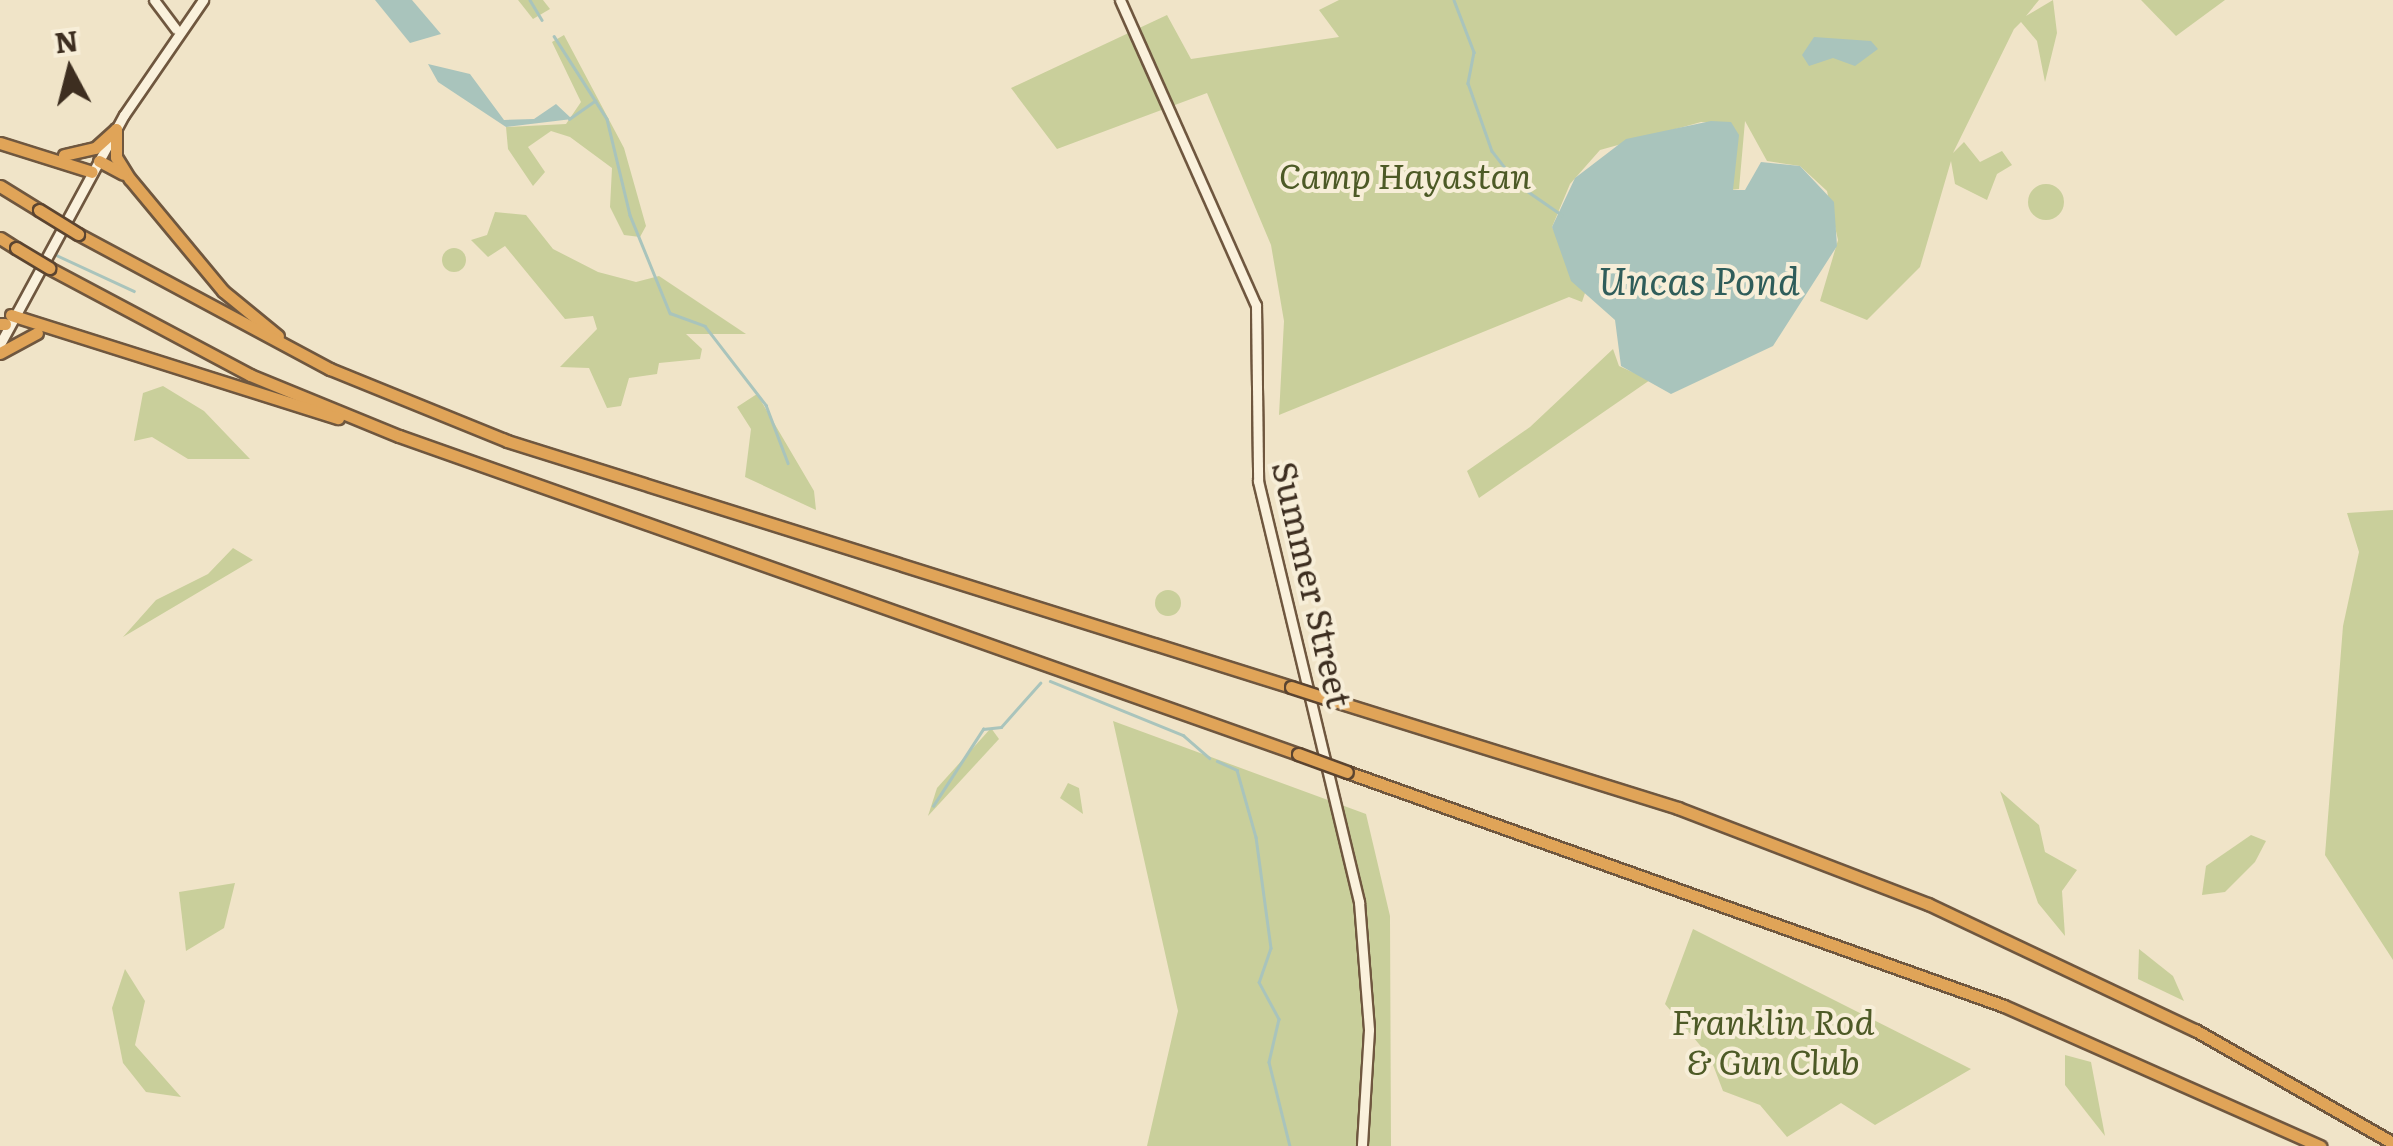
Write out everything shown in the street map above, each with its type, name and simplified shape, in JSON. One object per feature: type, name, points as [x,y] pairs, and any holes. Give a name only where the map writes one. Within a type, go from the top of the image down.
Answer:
[{"type":"highway","points":[[54,155],[95,148],[116,129]]},
{"type":"highway","points":[[116,129],[116,157],[130,179],[252,317],[349,378]]},
{"type":"highway","points":[[0,143],[96,166],[130,179]]},
{"type":"highway","points":[[0,186],[78,234],[349,378],[604,475],[1678,808],[1928,904],[2195,1030],[2393,1142]]},
{"type":"highway","points":[[0,238],[250,375],[399,436],[2032,1017],[2320,1146]]},
{"type":"highway","points":[[4,324],[47,332],[399,436]]},
{"type":"highway","points":[[0,353],[18,337],[47,332]]},
{"type":"main road","points":[[154,0],[176,29]]},
{"type":"main road","points":[[0,344],[4,324],[116,129],[176,29],[203,0]]},
{"type":"main road","name":"Summer Street","points":[[1120,0],[1256,304],[1258,482],[1359,902],[1370,1030],[1362,1146]]},
{"type":"green space","points":[[518,0],[543,0],[550,9],[533,19]]},
{"type":"green space","name":"Camp Hayastan","points":[[1339,0],[2039,0],[2026,16],[2053,0],[2057,33],[2045,82],[2037,41],[2021,22],[2014,29],[1953,153],[1964,142],[1980,162],[2002,151],[2012,165],[1997,174],[1987,200],[1955,184],[1951,161],[1920,267],[1867,320],[1820,301],[1838,240],[1827,191],[1800,166],[1767,161],[1745,121],[1739,189],[1729,190],[1722,123],[1701,122],[1600,150],[1570,184],[1552,227],[1586,290],[1582,302],[1569,297],[1279,415],[1284,321],[1271,245],[1207,93],[1057,149],[1011,88],[1167,15],[1191,59],[1339,37],[1319,10]]},
{"type":"green space","points":[[2141,0],[2225,0],[2176,36]]},
{"type":"green space","points":[[564,35],[624,148],[646,226],[640,237],[624,235],[610,207],[612,168],[570,137],[551,131],[528,147],[545,172],[533,186],[508,149],[506,127],[566,124],[581,102],[552,42]]},
{"type":"green space","points":[[2046,184],[2059,189],[2064,202],[2059,215],[2046,220],[2033,215],[2028,202],[2033,189]]},
{"type":"green space","points":[[495,212],[526,215],[553,249],[598,272],[636,282],[659,276],[746,334],[686,334],[702,349],[700,359],[659,363],[657,374],[629,378],[621,406],[607,408],[589,368],[560,367],[597,329],[593,316],[565,319],[505,246],[488,257],[471,240],[487,235]]},
{"type":"green space","points":[[454,248],[466,260],[454,272],[442,260]]},
{"type":"green space","points":[[1613,349],[1619,366],[1650,380],[1479,498],[1467,471],[1530,427]]},
{"type":"green space","points":[[163,386],[204,411],[250,459],[188,459],[152,437],[134,441],[143,393]]},
{"type":"green space","points":[[757,394],[814,491],[816,510],[745,477],[751,429],[737,407]]},
{"type":"green space","points":[[2393,510],[2393,960],[2325,855],[2343,626],[2359,552],[2347,513]]},
{"type":"green space","points":[[233,548],[253,560],[123,637],[156,600],[208,574]]},
{"type":"green space","points":[[1168,590],[1177,594],[1181,603],[1177,612],[1168,616],[1159,612],[1155,603],[1159,594]]},
{"type":"green space","points":[[1113,721],[1366,814],[1390,916],[1391,1146],[1147,1146],[1178,1011]]},
{"type":"green space","points":[[991,728],[999,739],[928,816],[937,788]]},
{"type":"green space","points":[[1068,783],[1079,788],[1083,814],[1060,798]]},
{"type":"green space","points":[[2000,791],[2039,825],[2045,852],[2077,870],[2062,891],[2065,936],[2038,903]]},
{"type":"green space","points":[[2251,835],[2266,841],[2255,862],[2225,892],[2202,895],[2206,866]]},
{"type":"green space","points":[[235,883],[224,928],[186,951],[179,892]]},
{"type":"green space","name":"Franklin Rod & Gun Club","points":[[1693,929],[1971,1069],[1875,1125],[1841,1103],[1787,1137],[1760,1105],[1723,1091],[1710,1057],[1665,1004]]},
{"type":"green space","points":[[2139,949],[2173,976],[2184,1001],[2138,979]]},
{"type":"green space","points":[[125,969],[145,1001],[135,1045],[181,1097],[146,1092],[123,1063],[112,1008]]},
{"type":"green space","points":[[2065,1055],[2091,1062],[2105,1136],[2065,1085]]},
{"type":"water","points":[[375,0],[412,0],[441,34],[410,43]]},
{"type":"water","points":[[1814,37],[1871,41],[1878,49],[1855,66],[1833,58],[1809,66],[1802,55]]},
{"type":"water","points":[[428,64],[470,74],[504,120],[534,119],[556,104],[572,119],[506,127],[438,82]]},
{"type":"water","name":"Uncas Pond","points":[[1711,121],[1731,122],[1739,135],[1733,190],[1745,190],[1761,162],[1800,166],[1834,202],[1837,246],[1773,346],[1671,394],[1621,366],[1615,320],[1571,281],[1552,227],[1575,178],[1626,139]]},
{"type":"waterway","points":[[530,0],[542,20]]},
{"type":"waterway","points":[[1454,0],[1474,52],[1468,83],[1492,151],[1512,177]]},
{"type":"waterway","points":[[554,36],[607,119],[630,215],[670,313],[705,326],[766,405],[788,463]]},
{"type":"waterway","points":[[569,119],[595,101]]},
{"type":"waterway","points":[[1520,186],[1562,215]]},
{"type":"waterway","points":[[54,254],[134,291]]},
{"type":"waterway","points":[[1050,681],[1183,735],[1209,758]]},
{"type":"waterway","points":[[933,806],[983,729],[1001,727],[1040,683]]},
{"type":"waterway","points":[[1217,761],[1237,770],[1256,837],[1271,948],[1259,982],[1279,1019],[1269,1062],[1290,1146]]}]
